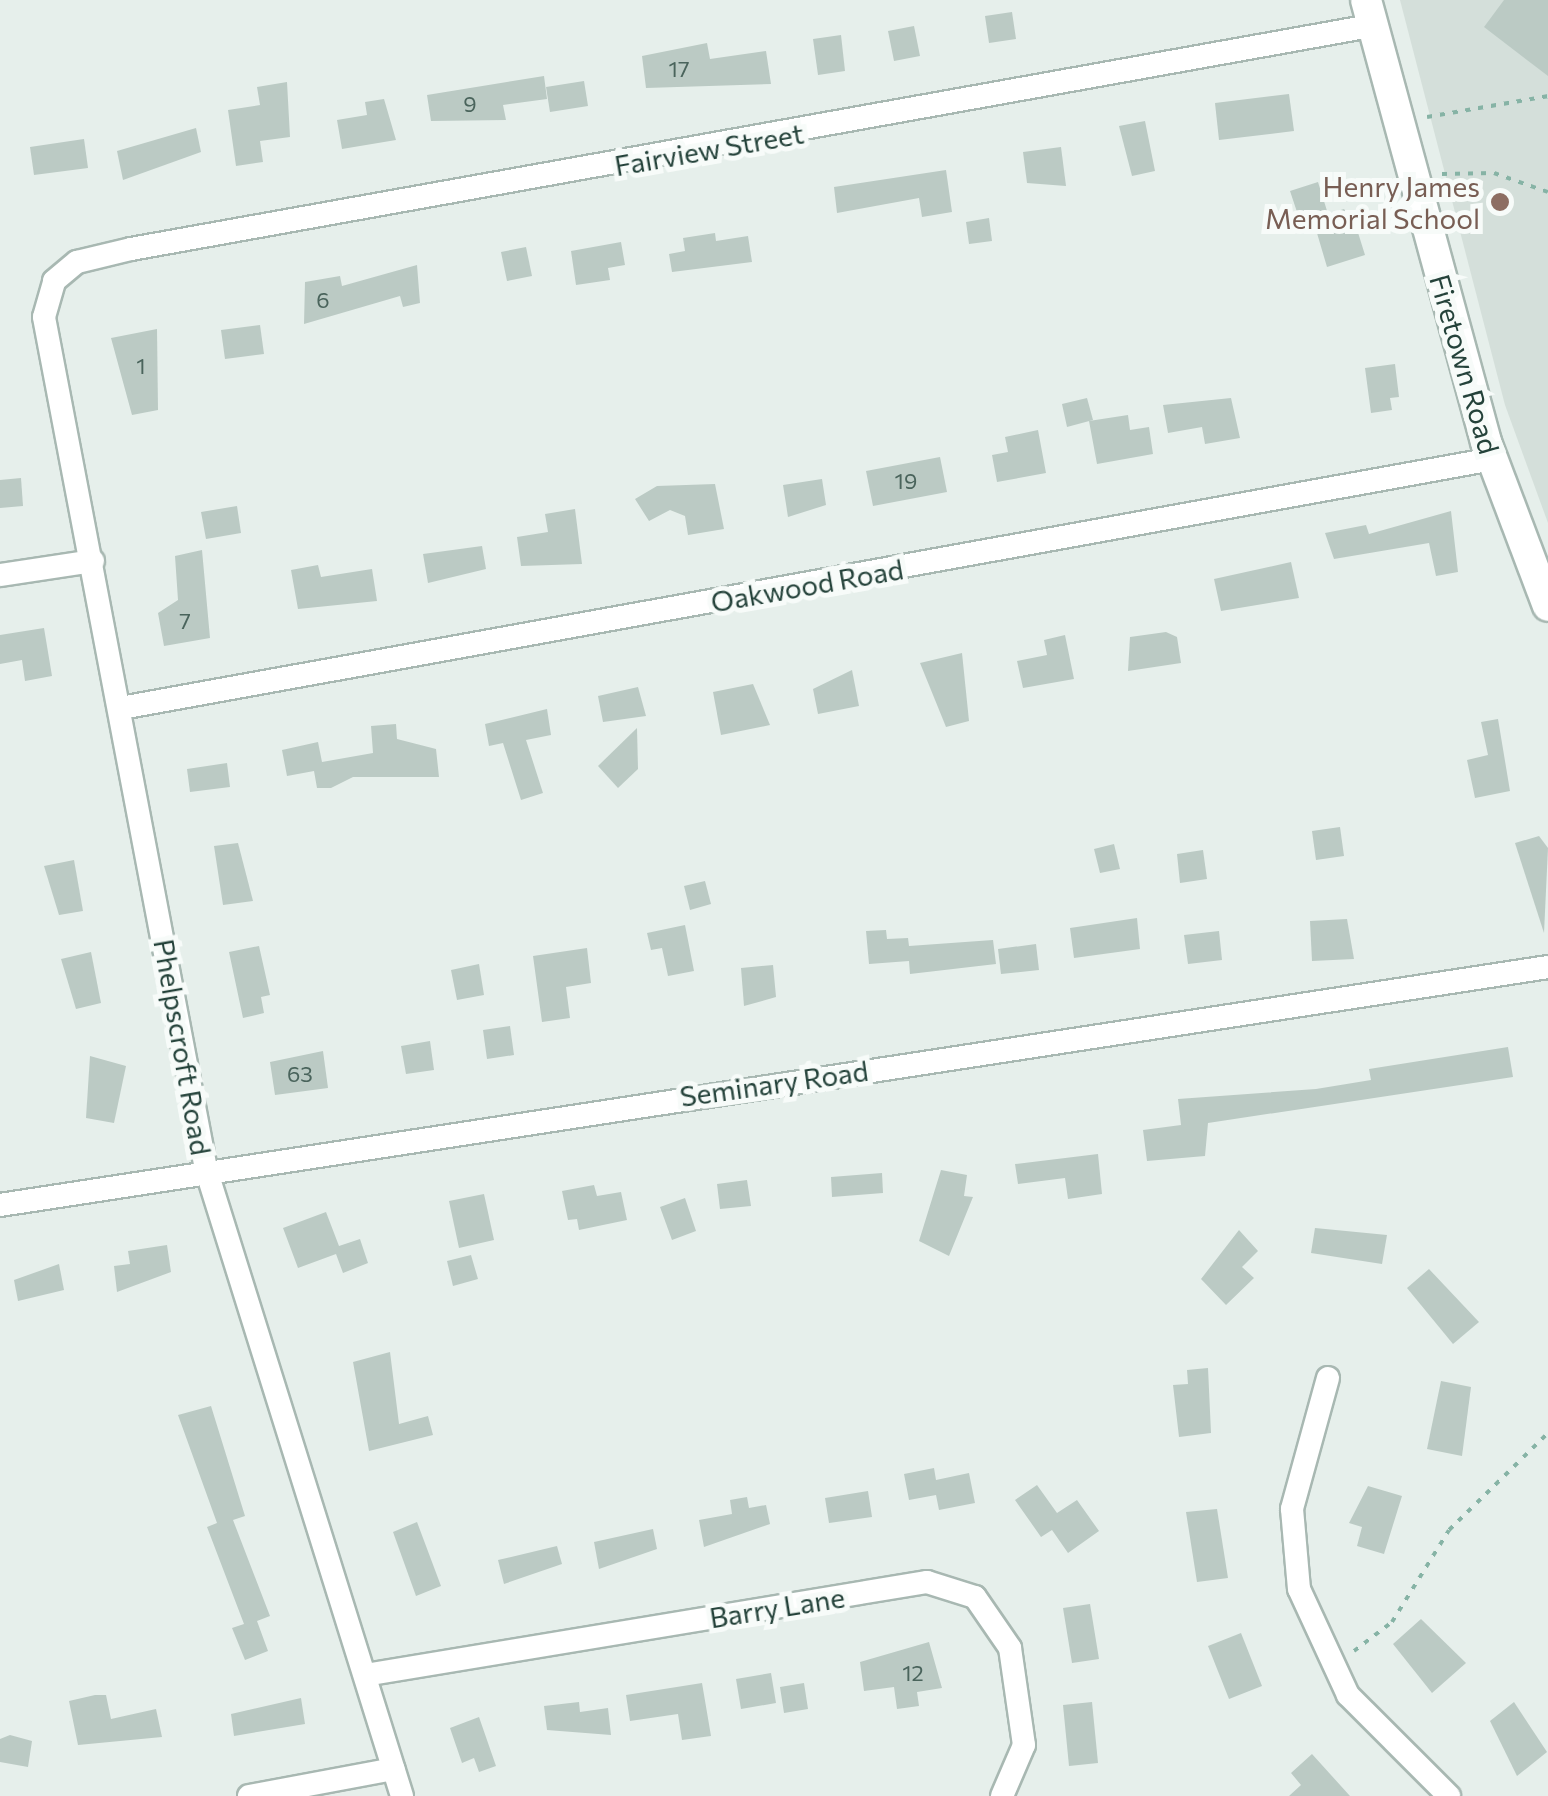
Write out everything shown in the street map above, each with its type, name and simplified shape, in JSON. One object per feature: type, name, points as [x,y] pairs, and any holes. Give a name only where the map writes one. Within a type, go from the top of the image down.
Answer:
[{"type":"street","name":"Fairview Street","points":[[54,281],[77,262],[132,250],[1368,13]]},
{"type":"street","name":"Firetown Road","points":[[1368,13],[1492,458],[1548,606]]},
{"type":"street","name":"Phelpscroft Road","points":[[54,281],[44,317],[206,1168],[402,1796]]},
{"type":"street","name":"Oakwood Road","points":[[121,708],[1492,458]]},
{"type":"street","points":[[0,575],[93,562]]},
{"type":"street","name":"Seminary Road","points":[[0,1205],[206,1168],[1548,967]]},
{"type":"street","points":[[1328,1378],[1292,1535],[1299,1590],[1332,1668],[1372,1723],[1449,1796]]},
{"type":"street","name":"Barry Lane","points":[[365,1675],[927,1582],[975,1597],[1010,1648],[1024,1744],[1002,1796]]},
{"type":"street","points":[[249,1796],[392,1769]]},
{"type":"path","points":[[1418,119],[1548,96]]},
{"type":"path","points":[[1432,173],[1494,173],[1548,192]]},
{"type":"path","points":[[1332,1668],[1392,1622],[1449,1530],[1548,1433]]},
{"type":"shaded area","name":"Henry James Memorial School","points":[[1400,0],[1548,0],[1548,523],[1505,405]]},
{"type":"building","points":[[1504,0],[1548,0],[1548,76],[1484,27]]},
{"type":"building","points":[[1012,12],[1016,39],[989,43],[985,16]]},
{"type":"building","points":[[914,26],[920,56],[894,61],[888,31]]},
{"type":"building","points":[[841,35],[845,71],[818,75],[813,39]]},
{"type":"building","points":[[707,43],[710,59],[766,51],[771,84],[646,88],[642,56]]},
{"type":"building","points":[[544,76],[547,99],[503,105],[506,120],[431,121],[427,95]]},
{"type":"building","points":[[584,81],[588,106],[550,112],[546,87]]},
{"type":"building","points":[[287,82],[290,137],[260,141],[263,162],[236,166],[228,110],[260,105],[257,87]]},
{"type":"building","points":[[1289,94],[1294,131],[1219,140],[1215,103]]},
{"type":"building","points":[[384,99],[396,140],[342,149],[337,120],[367,115],[365,102]]},
{"type":"building","points":[[1145,121],[1155,171],[1132,176],[1119,126]]},
{"type":"building","points":[[196,128],[201,152],[123,180],[117,151]]},
{"type":"building","points":[[84,139],[88,168],[34,175],[30,147]]},
{"type":"building","points":[[1061,147],[1066,186],[1027,183],[1023,152]]},
{"type":"building","points":[[946,170],[952,212],[922,217],[919,198],[837,213],[834,187]]},
{"type":"building","points":[[1318,182],[1328,214],[1344,209],[1355,223],[1365,255],[1327,267],[1314,223],[1298,215],[1290,191]]},
{"type":"building","points":[[989,218],[992,241],[969,244],[966,222]]},
{"type":"building","points":[[715,233],[716,241],[748,236],[752,262],[672,272],[669,254],[685,251],[683,238]]},
{"type":"building","points":[[621,242],[625,265],[608,268],[610,280],[576,285],[571,251]]},
{"type":"building","points":[[526,247],[532,276],[507,281],[501,252]]},
{"type":"building","points":[[417,265],[420,303],[403,307],[400,296],[304,324],[305,282],[340,276],[342,286]]},
{"type":"building","points":[[260,325],[264,354],[225,359],[221,330]]},
{"type":"building","points":[[157,329],[158,410],[132,415],[111,338]]},
{"type":"building","points":[[1395,364],[1399,397],[1390,398],[1392,410],[1371,413],[1365,368]]},
{"type":"building","points":[[1087,398],[1093,420],[1067,427],[1062,404]]},
{"type":"building","points":[[1231,398],[1240,438],[1205,444],[1202,427],[1168,433],[1163,405]]},
{"type":"building","points":[[1128,415],[1130,430],[1149,427],[1153,454],[1097,464],[1089,421]]},
{"type":"building","points":[[1038,430],[1046,473],[997,482],[992,455],[1008,452],[1005,437]]},
{"type":"building","points":[[940,457],[947,492],[873,506],[866,471]]},
{"type":"building","points":[[21,478],[23,506],[0,508],[0,480]]},
{"type":"building","points":[[822,479],[826,505],[788,517],[783,485]]},
{"type":"building","points":[[715,484],[724,529],[688,535],[685,516],[670,510],[649,521],[635,499],[657,486]]},
{"type":"building","points":[[237,506],[241,533],[206,539],[201,512]]},
{"type":"building","points":[[575,509],[582,564],[521,566],[517,537],[548,532],[545,514]]},
{"type":"building","points":[[1451,511],[1458,572],[1436,576],[1429,543],[1334,559],[1325,533],[1366,525],[1369,534]]},
{"type":"building","points":[[482,546],[486,569],[428,583],[423,554]]},
{"type":"building","points":[[202,550],[210,638],[164,646],[158,613],[178,600],[175,556]]},
{"type":"building","points":[[1291,562],[1299,598],[1221,611],[1214,579]]},
{"type":"building","points":[[318,565],[321,577],[372,569],[377,601],[298,609],[291,570]]},
{"type":"building","points":[[44,628],[52,676],[25,681],[22,660],[0,664],[0,635]]},
{"type":"building","points":[[1166,632],[1177,637],[1181,663],[1128,671],[1130,637]]},
{"type":"building","points":[[1065,635],[1074,679],[1023,688],[1017,661],[1047,655],[1044,640]]},
{"type":"building","points":[[962,653],[969,721],[946,727],[920,663]]},
{"type":"building","points":[[852,670],[859,706],[818,714],[813,689]]},
{"type":"building","points":[[753,684],[770,725],[721,735],[713,692]]},
{"type":"building","points":[[638,687],[646,716],[603,722],[598,696]]},
{"type":"building","points":[[547,709],[551,735],[526,740],[543,793],[521,800],[503,743],[489,746],[485,724]]},
{"type":"building","points":[[1498,719],[1510,791],[1475,798],[1467,760],[1488,755],[1481,722]]},
{"type":"building","points":[[396,724],[397,739],[436,749],[439,777],[353,777],[331,788],[317,788],[314,771],[287,776],[282,750],[318,742],[322,762],[373,753],[371,726]]},
{"type":"building","points":[[637,728],[638,769],[618,788],[598,766]]},
{"type":"building","points":[[227,763],[230,787],[190,792],[187,769]]},
{"type":"building","points":[[1340,827],[1344,856],[1316,860],[1312,831]]},
{"type":"building","points":[[1539,836],[1548,848],[1544,933],[1515,843]]},
{"type":"building","points":[[238,843],[253,901],[223,905],[214,846]]},
{"type":"building","points":[[1114,844],[1120,869],[1100,873],[1094,849]]},
{"type":"building","points":[[1203,850],[1207,879],[1180,883],[1177,854]]},
{"type":"building","points":[[74,860],[83,911],[59,915],[44,866]]},
{"type":"building","points":[[705,881],[711,904],[690,910],[684,886]]},
{"type":"building","points":[[1137,918],[1140,949],[1074,958],[1070,928]]},
{"type":"building","points":[[1347,919],[1354,959],[1312,961],[1310,921]]},
{"type":"building","points":[[685,925],[694,971],[668,976],[662,948],[651,950],[647,933]]},
{"type":"building","points":[[886,930],[887,939],[908,938],[909,946],[993,940],[996,964],[910,974],[909,961],[869,964],[866,931]]},
{"type":"building","points":[[1219,931],[1222,960],[1188,964],[1184,935]]},
{"type":"building","points":[[1036,944],[1039,970],[1001,974],[998,949]]},
{"type":"building","points":[[259,946],[270,995],[261,997],[264,1013],[243,1018],[229,952]]},
{"type":"building","points":[[587,948],[591,983],[566,987],[570,1018],[542,1022],[533,956]]},
{"type":"building","points":[[91,952],[101,1003],[76,1009],[61,959]]},
{"type":"building","points":[[479,964],[484,995],[457,1000],[451,970]]},
{"type":"building","points":[[773,965],[776,997],[744,1006],[741,968]]},
{"type":"building","points":[[510,1026],[514,1055],[487,1059],[483,1030]]},
{"type":"building","points":[[430,1041],[434,1070],[406,1074],[401,1046]]},
{"type":"building","points":[[1508,1047],[1513,1077],[1208,1123],[1205,1156],[1147,1161],[1143,1130],[1181,1125],[1178,1099],[1316,1089],[1371,1080],[1369,1069]]},
{"type":"building","points":[[323,1051],[328,1088],[275,1095],[270,1062]]},
{"type":"building","points":[[90,1056],[126,1066],[114,1123],[86,1118]]},
{"type":"building","points":[[1098,1154],[1102,1194],[1068,1199],[1065,1178],[1018,1184],[1015,1164]]},
{"type":"building","points":[[941,1170],[967,1175],[964,1196],[973,1197],[949,1256],[919,1241]]},
{"type":"building","points":[[882,1173],[883,1193],[832,1197],[831,1177]]},
{"type":"building","points":[[747,1180],[751,1206],[720,1209],[717,1184]]},
{"type":"building","points":[[594,1185],[597,1196],[621,1192],[627,1220],[579,1230],[577,1219],[568,1220],[562,1191]]},
{"type":"building","points":[[484,1194],[494,1240],[459,1248],[449,1201]]},
{"type":"building","points":[[685,1198],[696,1231],[672,1240],[660,1207]]},
{"type":"building","points":[[326,1212],[339,1246],[360,1239],[368,1263],[343,1273],[336,1254],[298,1268],[283,1228]]},
{"type":"building","points":[[1315,1228],[1387,1235],[1382,1264],[1311,1253]]},
{"type":"building","points":[[1239,1230],[1258,1251],[1242,1267],[1254,1278],[1226,1305],[1201,1279]]},
{"type":"building","points":[[167,1245],[171,1272],[117,1292],[114,1266],[130,1264],[128,1251]]},
{"type":"building","points":[[471,1255],[478,1279],[453,1286],[447,1261]]},
{"type":"building","points":[[59,1264],[64,1290],[18,1301],[14,1280]]},
{"type":"building","points":[[1429,1269],[1479,1322],[1453,1344],[1407,1288]]},
{"type":"building","points":[[390,1352],[399,1424],[428,1416],[433,1435],[369,1451],[353,1362]]},
{"type":"building","points":[[1208,1368],[1211,1433],[1179,1437],[1173,1385],[1188,1384],[1187,1370]]},
{"type":"building","points":[[1441,1381],[1471,1387],[1462,1456],[1427,1449]]},
{"type":"building","points":[[211,1406],[245,1516],[233,1520],[270,1616],[257,1621],[268,1651],[245,1660],[232,1628],[244,1624],[207,1527],[217,1523],[178,1415]]},
{"type":"building","points":[[934,1468],[936,1480],[969,1473],[975,1503],[939,1510],[936,1495],[909,1500],[904,1474]]},
{"type":"building","points":[[1037,1485],[1057,1513],[1077,1500],[1099,1531],[1068,1553],[1052,1530],[1041,1537],[1015,1500]]},
{"type":"building","points":[[1368,1486],[1402,1496],[1384,1554],[1357,1546],[1362,1527],[1349,1523]]},
{"type":"building","points":[[868,1491],[872,1517],[829,1523],[825,1498]]},
{"type":"building","points":[[747,1497],[749,1508],[766,1505],[770,1524],[704,1547],[699,1520],[732,1514],[730,1500]]},
{"type":"building","points":[[1217,1509],[1228,1578],[1197,1582],[1186,1512]]},
{"type":"building","points":[[417,1522],[441,1586],[416,1596],[393,1532]]},
{"type":"building","points":[[653,1529],[657,1549],[599,1569],[594,1542]]},
{"type":"building","points":[[557,1546],[562,1564],[504,1584],[498,1560]]},
{"type":"building","points":[[1090,1604],[1099,1659],[1072,1663],[1063,1608]]},
{"type":"building","points":[[1421,1619],[1466,1663],[1432,1693],[1393,1644]]},
{"type":"building","points":[[1241,1633],[1262,1686],[1229,1699],[1208,1646]]},
{"type":"building","points":[[929,1642],[942,1688],[917,1692],[919,1706],[897,1709],[894,1687],[864,1691],[860,1662]]},
{"type":"building","points":[[771,1673],[776,1703],[741,1709],[736,1679]]},
{"type":"building","points":[[702,1683],[711,1736],[682,1740],[678,1714],[630,1721],[626,1695]]},
{"type":"building","points":[[804,1683],[808,1709],[784,1713],[780,1687]]},
{"type":"building","points":[[106,1695],[111,1719],[156,1709],[162,1737],[78,1745],[69,1701]]},
{"type":"building","points":[[301,1698],[305,1724],[234,1736],[231,1714]]},
{"type":"building","points":[[579,1702],[580,1712],[608,1708],[611,1735],[547,1730],[544,1706]]},
{"type":"building","points":[[1092,1702],[1098,1763],[1069,1766],[1063,1705]]},
{"type":"building","points":[[1514,1702],[1547,1752],[1517,1776],[1490,1721]]},
{"type":"building","points":[[479,1717],[496,1766],[479,1772],[474,1758],[462,1763],[450,1728]]},
{"type":"building","points":[[10,1735],[32,1741],[28,1767],[0,1762],[0,1739]]},
{"type":"building","points":[[1312,1754],[1350,1796],[1289,1796],[1301,1785],[1291,1773]]},
{"type":"place","name":"Henry James Memorial School","points":[[1500,202]]}]
